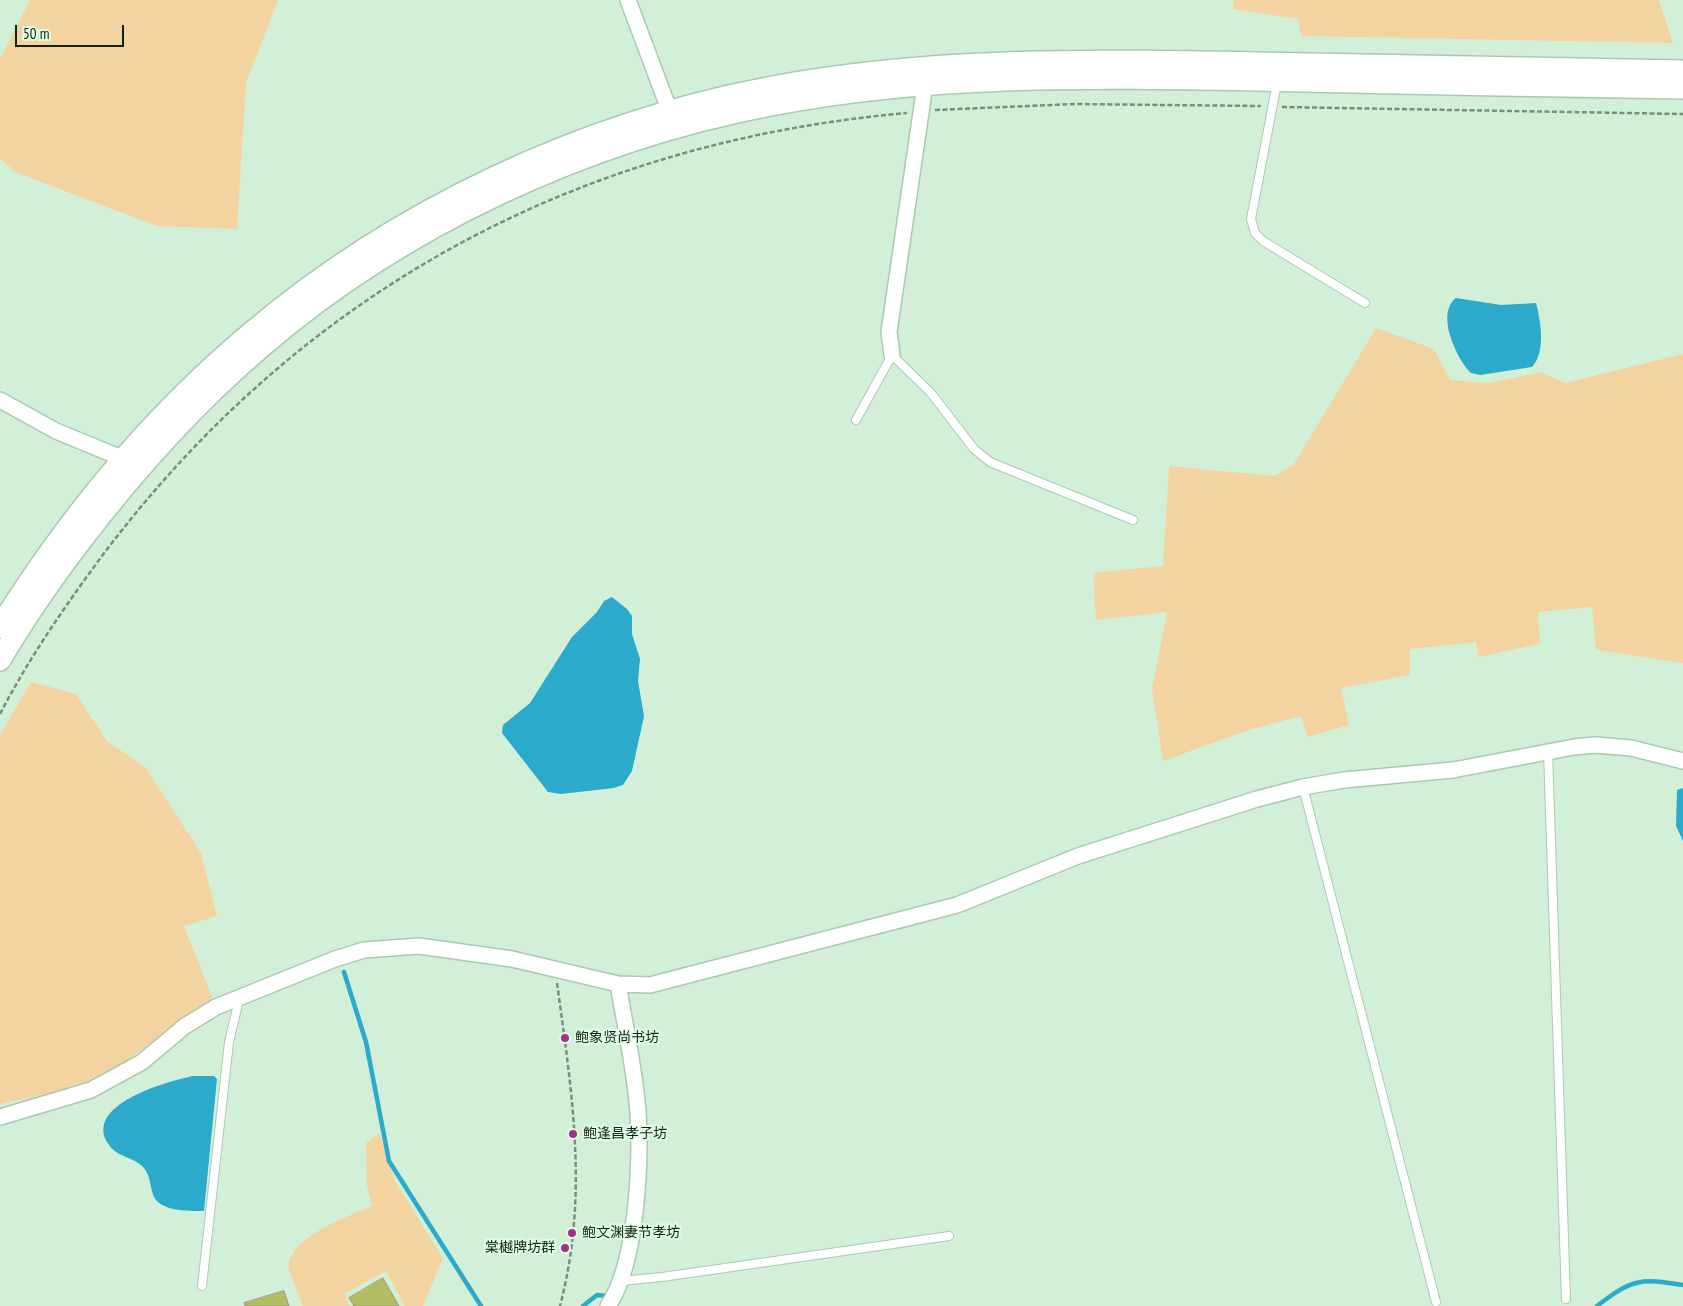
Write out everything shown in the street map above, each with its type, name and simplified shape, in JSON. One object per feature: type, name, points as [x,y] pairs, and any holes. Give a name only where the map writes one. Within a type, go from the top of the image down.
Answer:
[{"type":"main road","points":[[0,627],[40,567],[124,459],[167,412],[223,356],[286,304],[356,255],[433,209],[509,171],[609,132],[670,112],[768,88],[830,78],[944,66],[1014,62],[1134,60],[1683,71]]},
{"type":"main road","points":[[0,660],[54,577],[105,510],[179,423],[235,369],[277,334],[331,293],[403,246],[481,203],[578,161],[653,135],[771,105],[832,95],[925,85],[1075,78],[1683,88]]},
{"type":"street","points":[[628,0],[670,112]]},
{"type":"street","points":[[892,355],[890,332],[925,85]]},
{"type":"street","points":[[0,400],[56,431],[124,459]]},
{"type":"street","points":[[0,1117],[73,1097],[109,1082],[142,1062],[201,1016],[240,996],[349,954],[399,946],[418,946],[512,959],[618,984],[635,986],[666,983],[957,904],[1078,856],[1257,799],[1303,787],[1344,780],[1453,770],[1574,746],[1613,746],[1683,761]]},
{"type":"street","points":[[608,1306],[621,1281],[629,1255],[634,1215],[638,1112],[618,984]]},
{"type":"lane","points":[[1277,80],[1252,219],[1253,228],[1263,241],[1365,303]]},
{"type":"lane","points":[[856,420],[892,355],[932,393],[974,449],[990,462],[1132,520]]},
{"type":"lane","points":[[1548,750],[1566,1300]]},
{"type":"lane","points":[[1303,787],[1436,1302]]},
{"type":"lane","points":[[202,1286],[228,1052],[240,996]]},
{"type":"lane","points":[[621,1281],[662,1277],[949,1236]]},
{"type":"path","points":[[0,714],[31,658],[76,592],[125,526],[172,469],[225,415],[281,364],[380,291],[492,227],[578,189],[623,172],[699,149],[776,130],[921,111],[1075,104],[1683,114]]},
{"type":"path","points":[[555,969],[574,1106],[577,1163],[574,1231],[560,1306]]},
{"type":"shaded area","points":[[30,0],[278,0],[246,83],[237,229],[157,226],[15,172],[0,158],[0,59]]},
{"type":"shaded area","points":[[1234,0],[1659,0],[1673,43],[1301,36],[1298,19],[1233,9]]},
{"type":"shaded area","points":[[1376,328],[1434,349],[1450,380],[1489,383],[1542,372],[1565,383],[1683,354],[1683,663],[1596,650],[1592,607],[1538,612],[1540,644],[1478,657],[1476,642],[1410,649],[1410,675],[1341,688],[1349,725],[1308,737],[1301,716],[1249,730],[1163,761],[1152,689],[1167,612],[1096,620],[1093,573],[1163,566],[1169,466],[1274,476],[1294,464]]},
{"type":"shaded area","points":[[31,682],[76,694],[107,741],[146,768],[201,853],[217,916],[184,926],[213,999],[113,1070],[69,1089],[0,1104],[0,735]]},
{"type":"shaded area","points":[[380,1133],[396,1183],[443,1258],[423,1306],[405,1306],[386,1271],[344,1294],[350,1306],[303,1306],[289,1269],[290,1258],[308,1238],[335,1222],[372,1206],[367,1186],[366,1143]]},
{"type":"water","points":[[1456,298],[1501,305],[1536,303],[1541,328],[1541,345],[1532,367],[1480,375],[1471,373],[1460,358],[1450,336],[1448,314],[1450,305]]},
{"type":"water","points":[[612,597],[627,609],[632,616],[632,634],[640,659],[638,681],[644,716],[632,771],[623,785],[614,788],[561,794],[548,792],[502,733],[503,725],[530,703],[572,637],[597,612],[604,601]]},
{"type":"water","points":[[1683,788],[1683,841],[1676,826],[1677,790]]},
{"type":"water","points":[[193,1076],[214,1076],[217,1079],[204,1211],[177,1210],[163,1206],[158,1202],[154,1197],[144,1168],[140,1164],[117,1153],[109,1145],[104,1131],[107,1118],[117,1107],[131,1097],[165,1083]]},
{"type":"building","points":[[383,1278],[399,1306],[354,1306],[349,1298]]},
{"type":"building","points":[[284,1291],[289,1306],[245,1306],[244,1303]]},
{"type":"waterway","points":[[344,972],[366,1042],[389,1161],[481,1306]]},
{"type":"waterway","points":[[1597,1306],[1619,1290],[1637,1283],[1646,1281],[1683,1285]]},
{"type":"waterway","points":[[583,1306],[597,1295],[609,1296]]},
{"type":"place","name":"鲍象贤尚书坊","points":[[565,1038]]},
{"type":"place","name":"鲍逢昌孝子坊","points":[[573,1134]]},
{"type":"place","name":"鲍文渊妻节孝坊","points":[[572,1233]]},
{"type":"place","name":"棠樾牌坊群","points":[[565,1248]]}]
